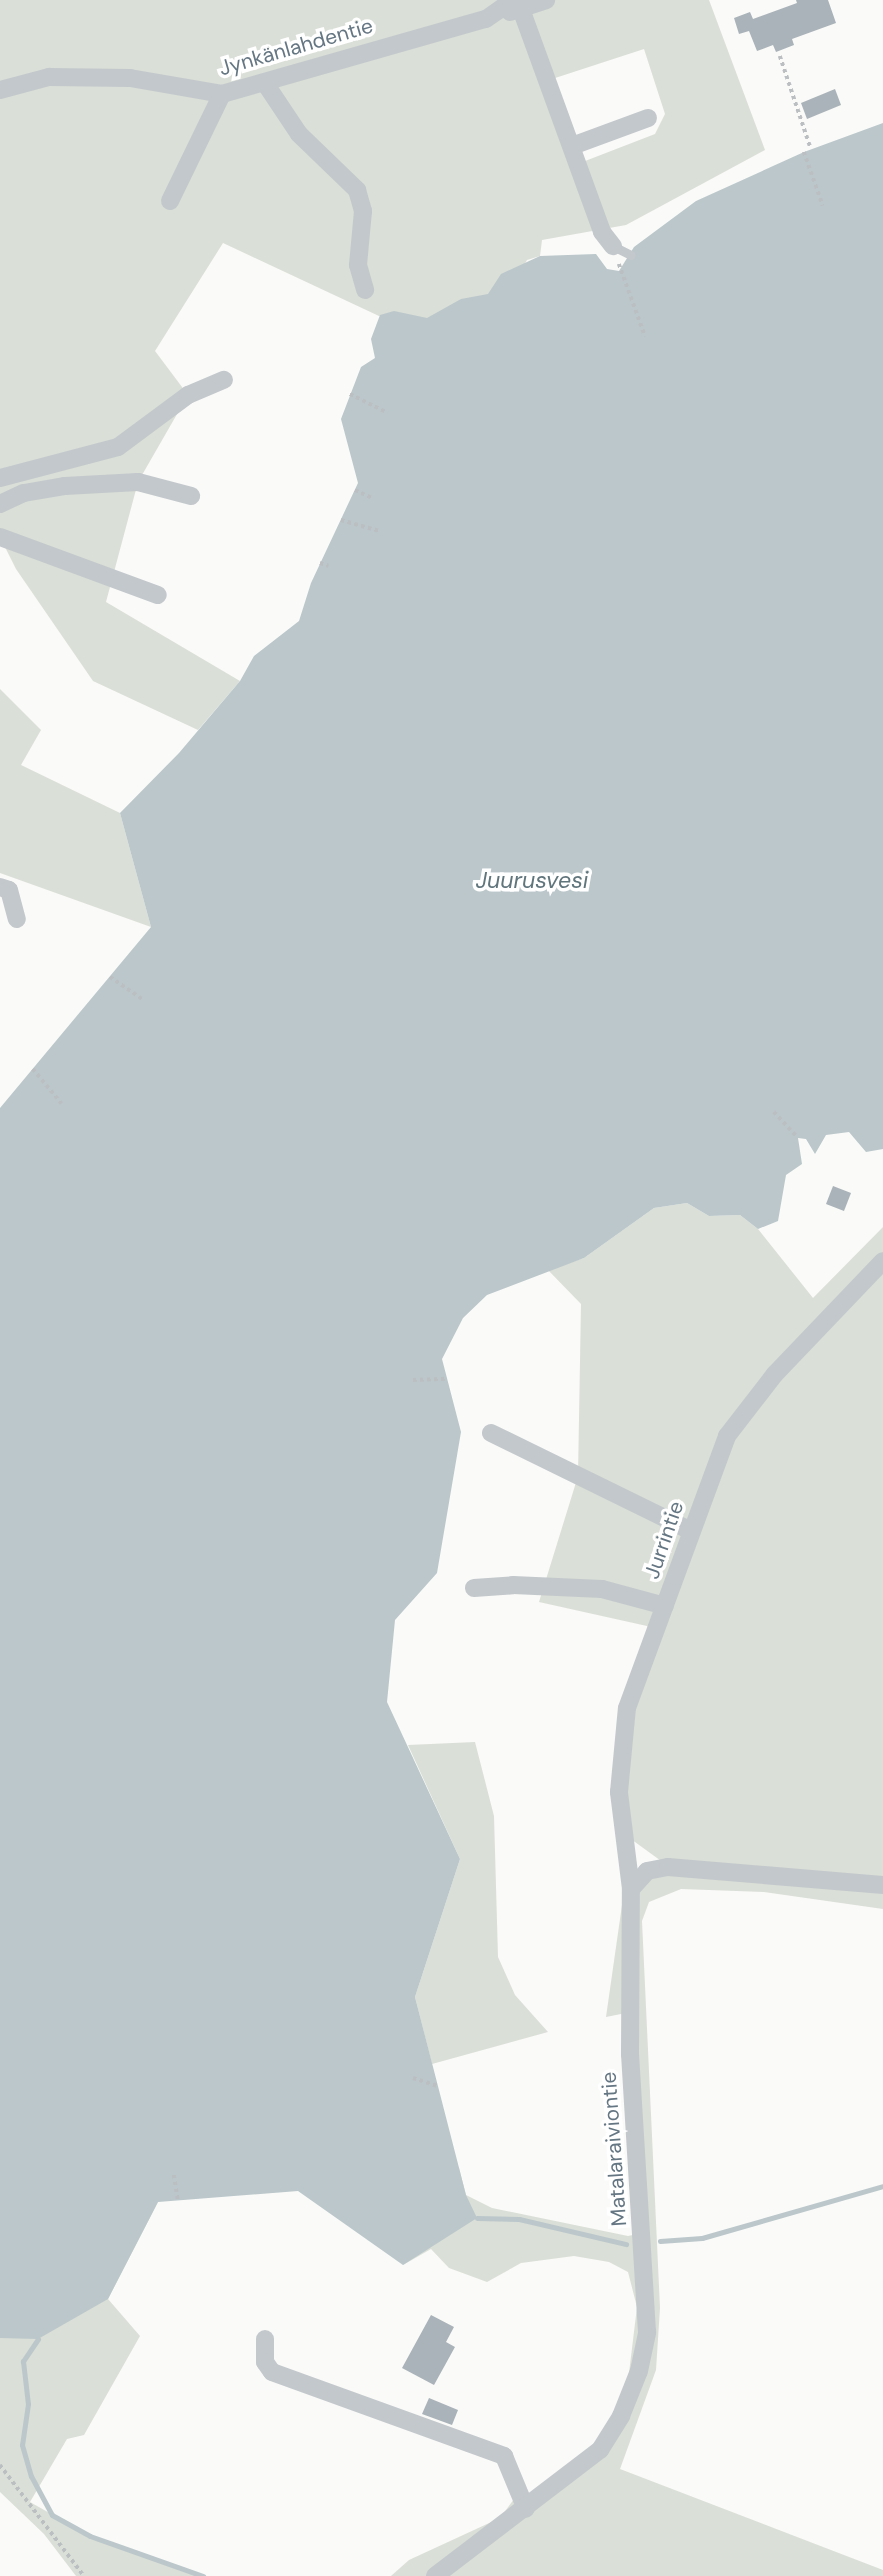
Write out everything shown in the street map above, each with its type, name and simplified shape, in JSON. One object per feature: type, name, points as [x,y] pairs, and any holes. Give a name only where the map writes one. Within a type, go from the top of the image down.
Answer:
[{"type":"street","name":"Jynkänlahdentie","points":[[0,90],[49,77],[130,78],[222,94],[486,19],[517,5],[546,0]]},
{"type":"street","points":[[517,5],[602,232],[613,246]]},
{"type":"street","points":[[265,83],[299,134],[357,190],[363,211],[358,265],[365,290]]},
{"type":"street","points":[[170,201],[222,94]]},
{"type":"street","points":[[572,146],[648,118]]},
{"type":"street","points":[[0,478],[118,447],[188,395],[224,380]]},
{"type":"street","points":[[0,504],[24,493],[65,485],[138,482],[191,496]]},
{"type":"street","points":[[0,537],[158,595]]},
{"type":"street","points":[[0,887],[9,890],[17,919]]},
{"type":"street","name":"Jurrintie","points":[[631,1889],[619,1792],[628,1707],[727,1436],[775,1374],[883,1261]]},
{"type":"street","points":[[491,1433],[691,1531]]},
{"type":"street","points":[[474,1588],[513,1585],[602,1589],[665,1606]]},
{"type":"street","points":[[631,1889],[647,1871],[668,1867],[883,1885]]},
{"type":"street","name":"Matalaraiviontie","points":[[435,2576],[600,2450],[635,2382],[647,2332],[630,2054],[631,1889]]},
{"type":"street","points":[[265,2339],[265,2362],[272,2372],[504,2456],[526,2509]]},
{"type":"lane","points":[[613,246],[631,255]]},
{"type":"path","points":[[780,56],[810,146]]},
{"type":"path","points":[[804,152],[823,206]]},
{"type":"path","points":[[613,246],[645,336]]},
{"type":"path","points":[[350,394],[388,413]]},
{"type":"path","points":[[355,491],[372,498]]},
{"type":"path","points":[[341,520],[379,531]]},
{"type":"path","points":[[320,563],[329,566]]},
{"type":"path","points":[[110,977],[145,1001]]},
{"type":"path","points":[[33,1069],[62,1104]]},
{"type":"path","points":[[774,1112],[798,1138]]},
{"type":"path","points":[[413,1380],[448,1379]]},
{"type":"path","points":[[413,2078],[438,2086]]},
{"type":"path","points":[[174,2175],[178,2201]]},
{"type":"path","points":[[0,2465],[83,2576]]},
{"type":"shaded area","points":[[0,0],[709,0],[765,150],[626,225],[542,240],[540,256],[527,260],[488,326],[379,316],[223,243],[155,351],[188,395],[138,482],[106,602],[240,681],[198,730],[93,681],[16,569],[0,537]],"holes":[[[644,49],[665,114],[655,134],[580,163],[549,80]]]},
{"type":"shaded area","points":[[0,689],[41,730],[21,765],[120,813],[151,927],[0,873]]},
{"type":"shaded area","points":[[687,1203],[709,1216],[740,1215],[758,1229],[813,1298],[883,1227],[883,1909],[764,1892],[681,1889],[649,1902],[642,1921],[660,2308],[656,2370],[620,2469],[883,2570],[883,2576],[391,2576],[409,2560],[500,2518],[514,2499],[526,2509],[600,2450],[629,2373],[637,2307],[628,2272],[609,2262],[574,2256],[521,2263],[487,2282],[449,2268],[431,2249],[403,2265],[459,2168],[466,2195],[492,2208],[628,2236],[642,2233],[631,2012],[606,2017],[622,1905],[631,1889],[668,1866],[624,1834],[627,1708],[655,1633],[647,1626],[539,1602],[578,1476],[581,1304],[548,1270],[584,1258],[654,1208]]},
{"type":"shaded area","points":[[475,1742],[494,1816],[498,1957],[515,1995],[548,2032],[432,2064],[415,1997],[460,1859],[408,1745]]},
{"type":"shaded area","points":[[158,2202],[108,2299],[140,2336],[84,2435],[67,2439],[30,2502],[90,2536],[203,2576],[76,2576],[44,2534],[0,2492],[0,2256]]},
{"type":"water","name":"Juurusvesi","points":[[883,123],[883,1149],[866,1152],[849,1132],[826,1135],[815,1154],[806,1139],[798,1138],[802,1164],[786,1175],[778,1221],[758,1229],[740,1215],[709,1216],[687,1203],[654,1208],[584,1258],[487,1295],[463,1318],[442,1359],[461,1432],[437,1573],[395,1620],[387,1702],[460,1859],[415,1997],[466,2195],[477,2218],[403,2265],[298,2191],[158,2202],[108,2299],[38,2339],[0,2338],[0,1108],[151,927],[120,813],[179,753],[240,681],[254,656],[299,621],[311,583],[358,483],[341,419],[361,367],[375,358],[371,339],[380,315],[394,311],[427,318],[461,299],[488,294],[501,274],[540,256],[596,254],[607,269],[619,271],[634,247],[696,201],[804,152]]},
{"type":"building","points":[[796,0],[828,0],[836,23],[792,39],[794,45],[776,52],[773,45],[757,51],[749,31],[739,34],[734,18],[750,12],[753,19],[797,3]]},
{"type":"building","points":[[835,89],[841,105],[807,119],[801,103]]},
{"type":"building","points":[[833,1186],[851,1193],[844,1211],[826,1204]]},
{"type":"building","points":[[431,2315],[454,2327],[446,2342],[455,2347],[434,2385],[402,2368]]},
{"type":"building","points":[[429,2398],[458,2410],[452,2425],[422,2414]]},
{"type":"waterway","points":[[660,2241],[702,2238],[883,2186]]},
{"type":"waterway","points":[[477,2218],[519,2219],[626,2244]]},
{"type":"waterway","points":[[38,2339],[23,2361],[28,2404],[22,2445],[31,2476],[52,2515],[90,2536],[203,2576]]}]
